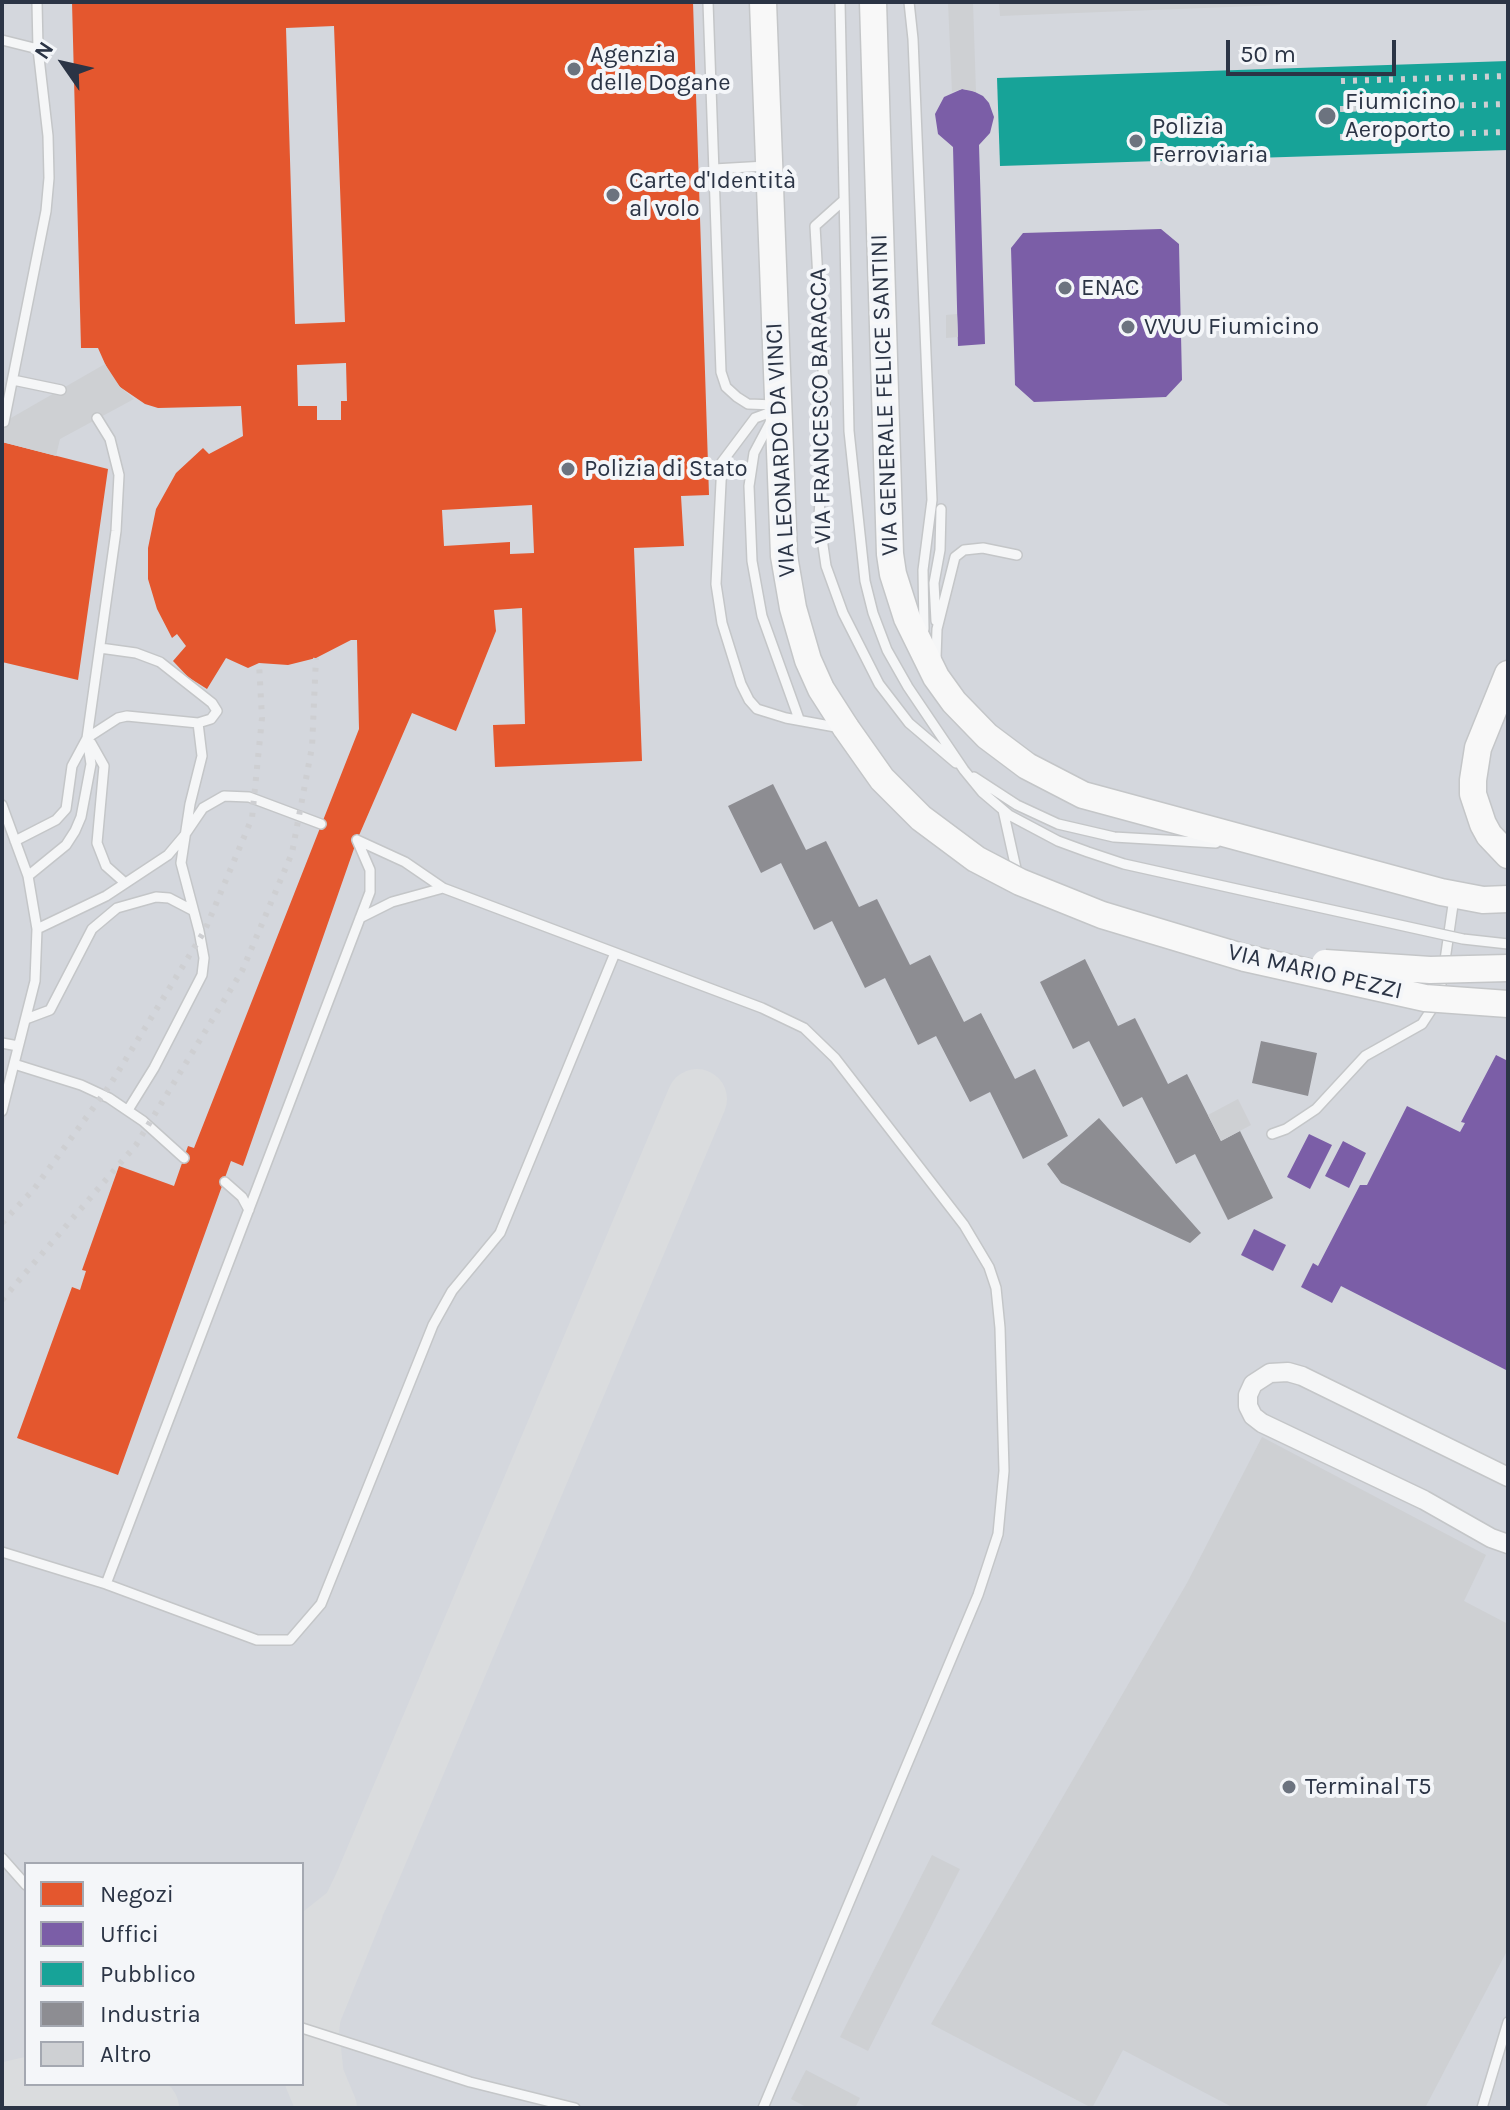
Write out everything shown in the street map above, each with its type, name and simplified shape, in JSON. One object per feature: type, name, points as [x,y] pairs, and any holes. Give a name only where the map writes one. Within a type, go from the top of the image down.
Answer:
[{"type":"main road","name":"VIA LEONARDO DA VINCI","points":[[763,2],[782,533],[790,593],[808,660],[821,689],[866,759],[921,818],[962,849],[1020,882],[1126,923]]},
{"type":"main road","name":"VIA GENERALE FELICE SANTINI","points":[[873,2],[890,554],[899,595],[915,639],[954,702],[987,736],[1027,766],[1061,785],[1096,799],[1326,863],[1455,895],[1483,900],[1508,899]]},
{"type":"main road","points":[[1508,674],[1478,748],[1473,780],[1473,794],[1483,824],[1508,855]]},
{"type":"main road","points":[[1126,923],[1315,962],[1430,970],[1508,968]]},
{"type":"main road","name":"VIA MARIO PEZZI","points":[[1126,923],[1245,958],[1341,981],[1425,998],[1508,1004]]},
{"type":"street","points":[[1502,1538],[1262,1423],[1253,1416],[1248,1406],[1248,1395],[1253,1384],[1270,1373],[1288,1372],[1302,1376],[1508,1477]]},
{"type":"lane","points":[[4,422],[46,211],[49,178],[37,2]]},
{"type":"lane","points":[[708,2],[721,372],[726,387],[748,404],[777,407]]},
{"type":"lane","name":"VIA FRANCESCO BARACCA","points":[[840,2],[849,431],[865,581],[887,650],[964,770],[982,792],[1003,810],[1058,841],[1124,864],[1463,939],[1508,944]]},
{"type":"lane","points":[[909,2],[915,69],[931,484],[922,615],[932,669]]},
{"type":"lane","points":[[2,40],[38,49]]},
{"type":"lane","points":[[714,169],[768,166]]},
{"type":"lane","name":"VIA FRANCESCO BARACCA","points":[[844,200],[815,226],[825,404],[819,518],[826,566],[843,613],[879,684],[909,723],[964,770]]},
{"type":"lane","points":[[9,386],[61,390]]},
{"type":"lane","points":[[777,407],[754,453],[749,486],[752,561],[762,616],[799,719]]},
{"type":"lane","points":[[777,407],[755,418],[722,462],[716,584],[732,660],[749,700],[757,709],[786,718],[846,728]]},
{"type":"lane","points":[[28,876],[66,845],[81,817],[91,764],[87,738],[116,531],[119,475],[110,439],[97,418]]},
{"type":"lane","points":[[937,629],[934,583],[940,550],[941,509]]},
{"type":"lane","points":[[932,669],[937,629],[955,557],[964,550],[983,548],[1017,555]]},
{"type":"lane","points":[[15,841],[56,820],[66,809],[72,766],[87,738],[118,718],[127,716],[198,723],[211,719],[217,711],[160,662],[136,653],[100,648]]},
{"type":"lane","points":[[128,1110],[154,1068],[202,975],[204,958],[199,931],[181,863],[202,756],[198,723]]},
{"type":"lane","points":[[87,738],[104,766],[97,843],[106,866],[124,882]]},
{"type":"lane","points":[[964,770],[1043,819],[1093,833],[1145,840],[1209,842],[1326,863]]},
{"type":"lane","points":[[37,929],[106,896],[168,855],[203,808],[224,796],[237,795],[321,824]]},
{"type":"lane","points":[[2,805],[28,876],[37,929],[35,981],[2,1111]]},
{"type":"lane","points":[[1003,810],[1017,873],[1026,891],[1085,918],[1144,935],[1441,984]]},
{"type":"lane","points":[[106,1584],[370,892],[372,880],[357,840],[405,862],[443,888],[784,1017],[804,1028],[821,1043],[979,1246],[989,1267],[999,1310],[1004,1493],[992,1554],[972,1610],[763,2108]]},
{"type":"lane","points":[[359,919],[392,902],[443,888]]},
{"type":"lane","points":[[1272,1134],[1286,1129],[1316,1109],[1365,1056],[1422,1024],[1432,1011],[1441,984],[1455,895]]},
{"type":"lane","points":[[26,1019],[50,1010],[92,929],[117,908],[156,897],[169,898],[192,910]]},
{"type":"lane","points":[[2,1552],[106,1584],[257,1640],[290,1640],[321,1604],[433,1325],[448,1298],[500,1233],[615,953]]},
{"type":"lane","points":[[2,1043],[18,1046]]},
{"type":"lane","points":[[14,1064],[81,1085],[128,1110],[184,1158]]},
{"type":"lane","points":[[225,1182],[242,1197],[249,1210]]},
{"type":"lane","points":[[2,1858],[24,1883]]},
{"type":"lane","points":[[1482,2108],[1508,2022]]},
{"type":"lane","points":[[304,2029],[470,2082],[575,2108]]},
{"type":"shaded area","points":[[2,2],[1508,2],[1508,2108],[2,2108]]},
{"type":"building: Negozi","points":[[72,2],[693,2],[709,495],[681,496],[684,546],[634,548],[642,761],[495,767],[493,725],[525,724],[522,608],[494,610],[496,631],[456,731],[412,713],[357,840],[243,1166],[231,1161],[118,1475],[17,1438],[72,1287],[80,1290],[86,1271],[82,1270],[119,1166],[174,1186],[188,1146],[194,1148],[359,729],[357,640],[351,640],[316,658],[288,665],[259,663],[248,668],[226,658],[207,689],[188,677],[173,661],[186,646],[177,634],[172,638],[157,609],[148,579],[148,548],[156,509],[176,473],[203,448],[209,454],[243,436],[241,406],[158,408],[145,404],[120,387],[110,375],[98,348],[81,348]],"holes":[[[334,26],[345,322],[295,324],[286,28]],[[346,363],[347,401],[341,401],[341,420],[317,420],[317,406],[298,406],[297,365]],[[532,505],[534,553],[510,554],[510,542],[444,546],[442,510]]]},
{"type":"building: Negozi","points":[[2,442],[108,469],[78,680],[2,662]]},
{"type":"building: Uffici","points":[[962,89],[983,96],[994,117],[990,133],[979,145],[985,344],[958,346],[953,147],[938,134],[935,114],[944,97]]},
{"type":"building: Uffici","points":[[1161,229],[1179,244],[1182,380],[1166,397],[1034,402],[1015,385],[1011,248],[1023,233]]},
{"type":"building: Uffici","points":[[1496,1055],[1508,1061],[1508,1371],[1341,1286],[1332,1303],[1301,1287],[1313,1263],[1318,1266],[1360,1185],[1367,1185],[1407,1106],[1460,1132],[1465,1123],[1461,1122]]},
{"type":"building: Uffici","points":[[1309,1134],[1332,1145],[1310,1189],[1287,1177]]},
{"type":"building: Uffici","points":[[1343,1141],[1366,1153],[1349,1188],[1325,1176]]},
{"type":"building: Uffici","points":[[1254,1229],[1286,1245],[1273,1271],[1241,1255]]},
{"type":"building: Pubblico","points":[[1508,61],[1508,150],[1000,166],[997,78]]},
{"type":"building: Industria","points":[[773,784],[806,850],[826,841],[859,907],[877,899],[910,965],[930,955],[964,1022],[981,1013],[1015,1079],[1035,1069],[1068,1136],[1023,1159],[990,1092],[970,1102],[936,1036],[918,1045],[885,978],[865,988],[832,921],[814,930],[781,863],[761,873],[728,806]]},
{"type":"building: Industria","points":[[1085,959],[1118,1026],[1135,1018],[1168,1084],[1187,1074],[1221,1141],[1240,1131],[1273,1198],[1228,1220],[1195,1154],[1176,1164],[1142,1097],[1123,1107],[1089,1041],[1073,1049],[1040,982]]},
{"type":"building: Industria","points":[[1261,1041],[1317,1053],[1308,1096],[1252,1083]]},
{"type":"building: Industria","points":[[1099,1118],[1201,1233],[1190,1243],[1061,1183],[1047,1164]]},
{"type":"building: Altro","points":[[948,2],[973,2],[976,92],[962,89],[952,92]]},
{"type":"building: Altro","points":[[999,2],[1280,2],[1280,5],[1000,16]]},
{"type":"building: Altro","points":[[957,314],[958,337],[946,338],[946,315]]},
{"type":"building: Altro","points":[[105,364],[120,387],[134,399],[60,439],[56,456],[2,442],[4,422]]},
{"type":"building: Altro","points":[[1238,1099],[1251,1125],[1221,1141],[1208,1115]]},
{"type":"building: Altro","name":"Terminal T5","points":[[1262,1437],[1486,1555],[1464,1601],[1508,1624],[1508,1949],[1425,2108],[1234,2108],[1123,2050],[1092,2108],[931,2024],[1187,1583]]},
{"type":"building: Altro","points":[[932,1855],[960,1869],[868,2051],[840,2037]]},
{"type":"building: Altro","points":[[806,2070],[860,2098],[855,2108],[808,2108],[791,2099]]},
{"type":"taxiway","points":[[304,1949],[351,1912],[364,1885],[697,1099]]},
{"type":"taxiway","points":[[327,2108],[314,2077],[309,2031],[311,2014],[353,1911]]},
{"type":"taxiway","points":[[2,2093],[33,2086]]},
{"type":"taxiway","points":[[46,2086],[82,2090]]},
{"type":"taxiway","points":[[65,2086],[149,2108]]},
{"type":"railway","points":[[1341,81],[1508,76]]},
{"type":"railway","points":[[1340,109],[1508,104]]},
{"type":"railway","points":[[1340,137],[1508,132]]},
{"type":"railway","points":[[2,1300],[136,1145],[242,971],[292,853],[312,747],[316,658]]},
{"type":"railway","points":[[2,1223],[34,1189],[110,1085],[205,930],[252,818],[262,718],[259,663]]},
{"type":"place","name":"Agenzia delle Dogane","points":[[574,69]]},
{"type":"place","name":"Fiumicino Aeroporto","points":[[1327,116]]},
{"type":"place","name":"Polizia Ferroviaria","points":[[1136,141]]},
{"type":"place","name":"Carte d'Identità al volo","points":[[613,195]]},
{"type":"place","name":"ENAC","points":[[1065,288]]},
{"type":"place","name":"VVUU Fiumicino","points":[[1128,327]]},
{"type":"place","name":"Polizia di Stato","points":[[568,469]]},
{"type":"place","name":"Terminal T5","points":[[1289,1787]]}]
